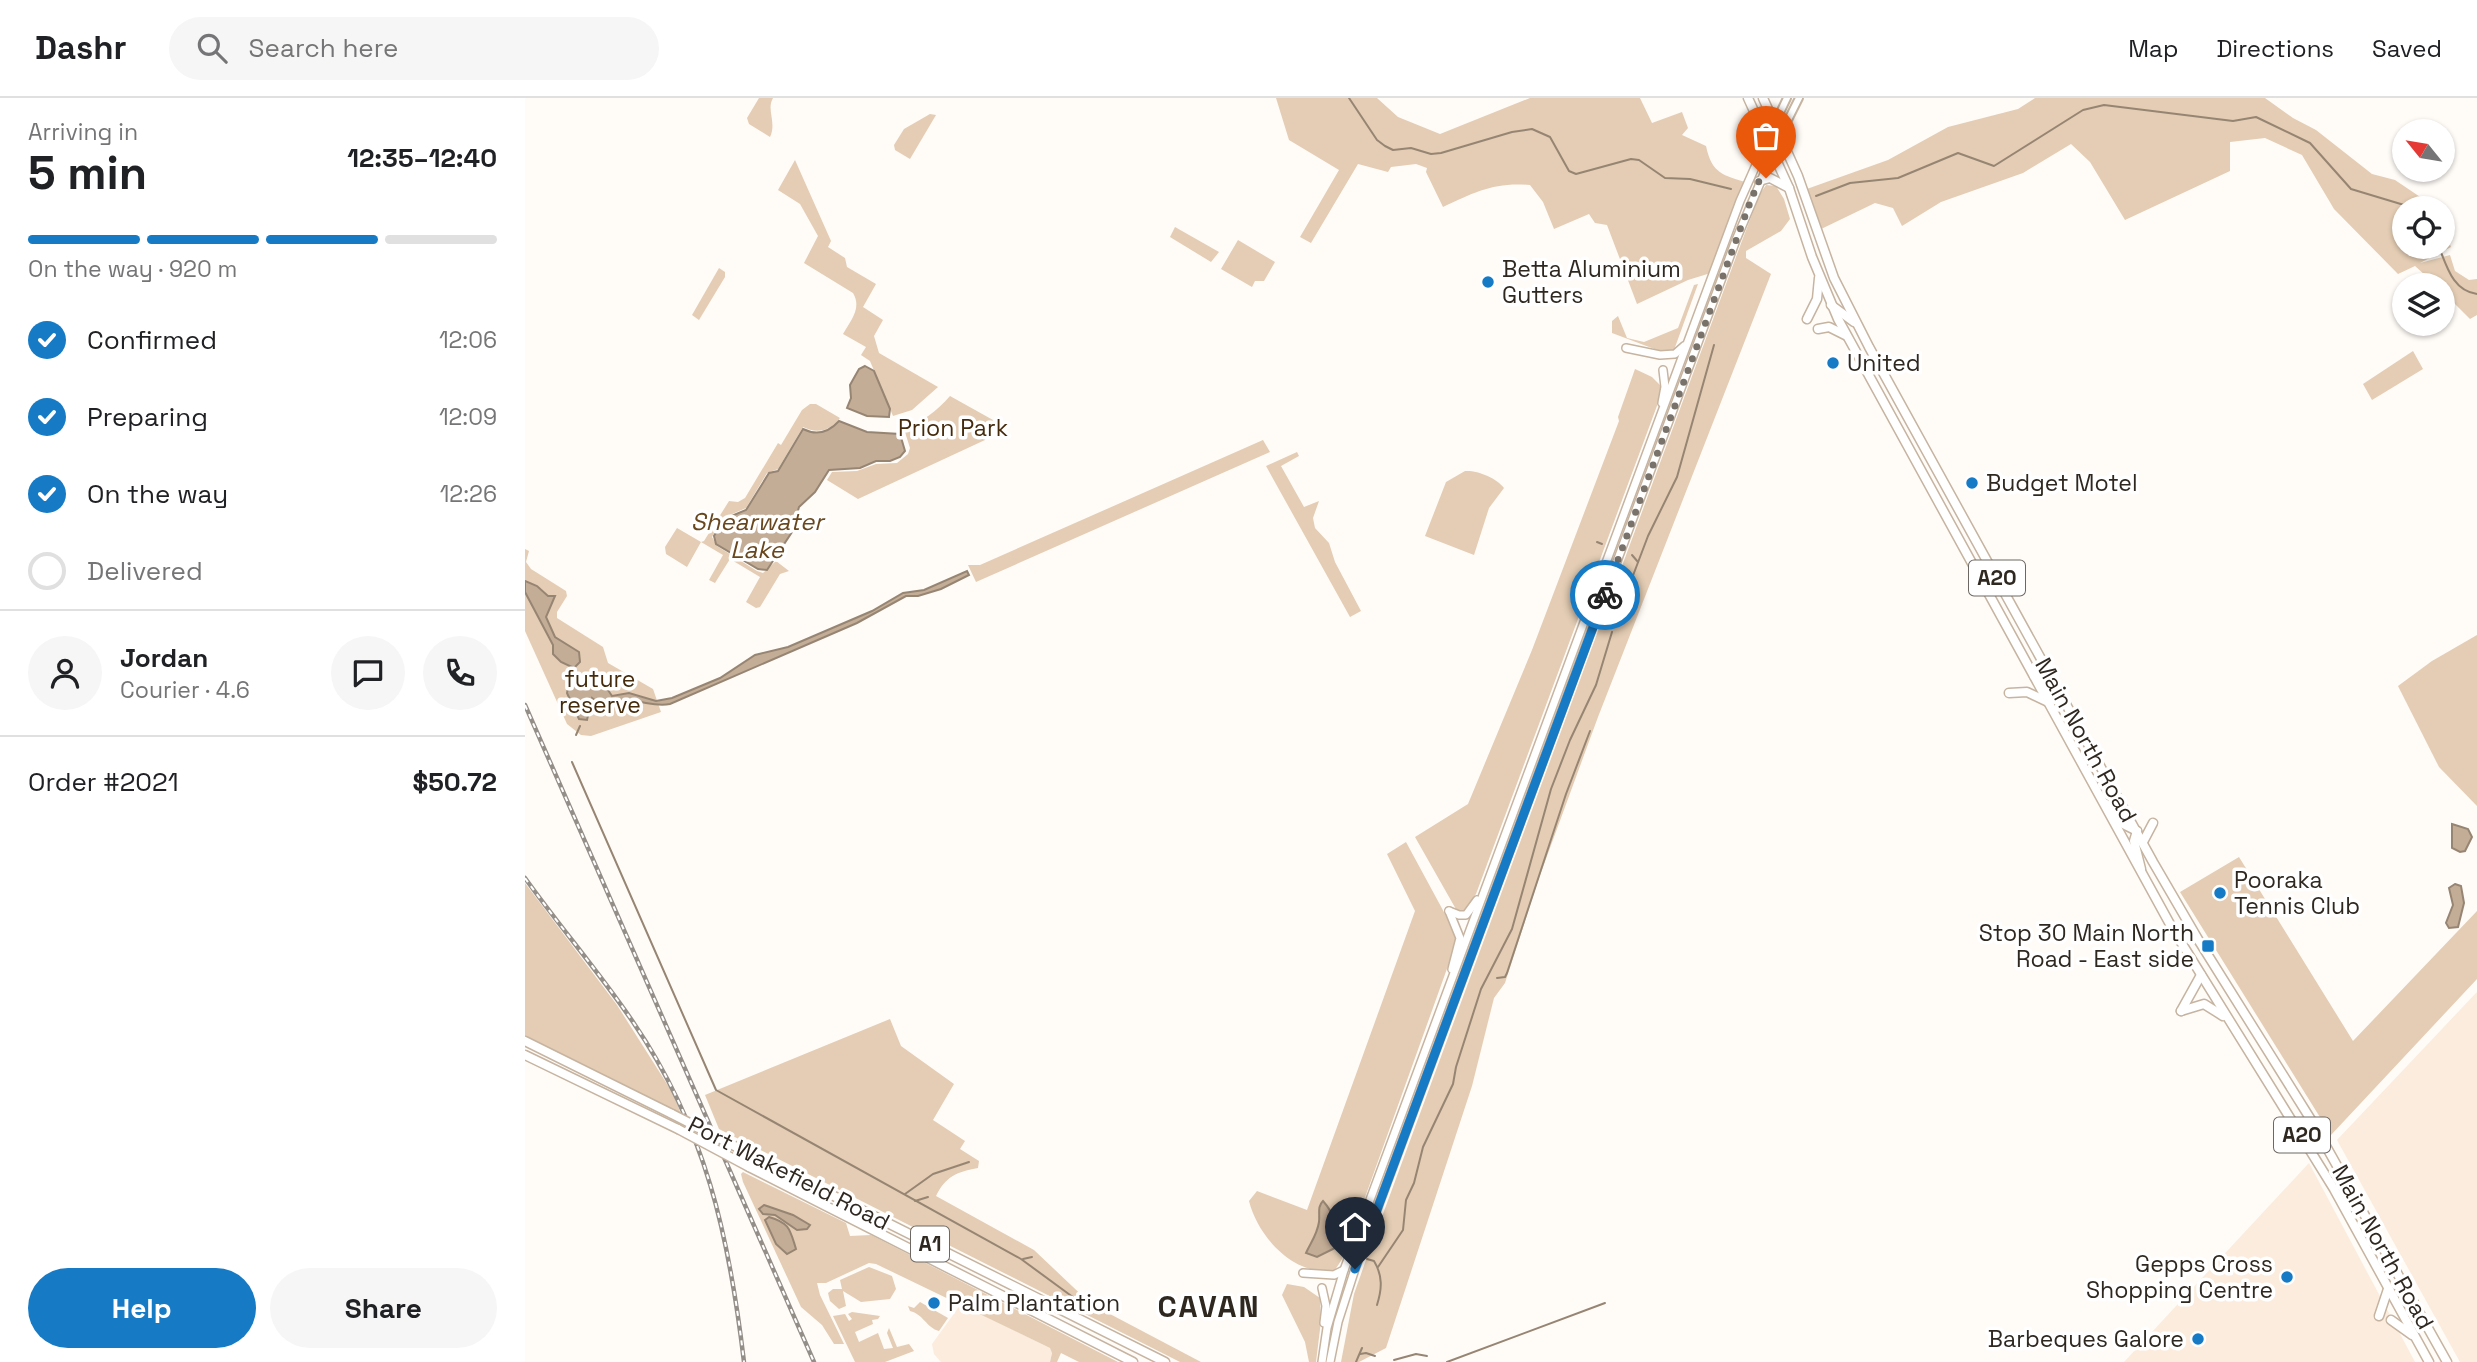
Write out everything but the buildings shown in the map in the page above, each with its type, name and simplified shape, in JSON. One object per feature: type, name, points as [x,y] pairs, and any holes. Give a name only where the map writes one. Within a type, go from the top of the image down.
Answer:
[{"type":"highway","name":"Main North Road","points":[[1748,98],[1773,149],[1819,276],[1847,337],[2141,872],[2228,1020],[2265,1074],[2335,1189],[2430,1362]]},
{"type":"highway","name":"Main North Road","points":[[1763,98],[1807,199],[1835,278],[1857,325],[2199,941],[2313,1123],[2447,1362]]},
{"type":"highway","points":[[1759,181],[1770,178],[1789,188]]},
{"type":"highway","points":[[1807,319],[1817,299],[1819,276]]},
{"type":"highway","points":[[1835,278],[1831,305],[1857,325]]},
{"type":"highway","points":[[1818,329],[1829,327],[1847,337]]},
{"type":"highway","points":[[1886,409],[1899,401]]},
{"type":"highway","points":[[2035,676],[2061,694]]},
{"type":"highway","points":[[2009,694],[2028,692],[2048,702]]},
{"type":"highway","points":[[2098,794],[2121,823],[2137,831],[2134,841],[2141,872]]},
{"type":"highway","points":[[2143,842],[2154,823]]},
{"type":"highway","points":[[2201,975],[2181,1011],[2204,1004],[2228,1020]]},
{"type":"highway","name":"Port Wakefield Road","points":[[525,1041],[1165,1362]]},
{"type":"highway","name":"Port Wakefield Road","points":[[525,1055],[678,1129],[1133,1362]]},
{"type":"highway","points":[[2379,1316],[2388,1289]]},
{"type":"highway","points":[[2400,1310],[2413,1301]]},
{"type":"highway","points":[[2391,1320],[2415,1337]]},
{"type":"highway","points":[[2430,1362],[2433,1349],[2438,1345]]},
{"type":"main road","points":[[1321,1362],[1344,1270],[1740,201],[1787,98]]},
{"type":"main road","points":[[1330,1362],[1338,1322],[1365,1240],[1677,399],[1759,181],[1799,98]]},
{"type":"main road","points":[[1626,348],[1660,355],[1675,354],[1690,338]]},
{"type":"main road","points":[[1678,371],[1691,363]]},
{"type":"main road","points":[[1655,431],[1665,387],[1663,370]]},
{"type":"main road","points":[[1677,399],[1680,379],[1678,371]]},
{"type":"main road","points":[[1448,990],[1460,937],[1449,911],[1456,915],[1466,915],[1488,882]]},
{"type":"main road","points":[[1338,1290],[1344,1285],[1365,1240]]},
{"type":"main road","points":[[1303,1273],[1334,1275],[1344,1270]]},
{"type":"main road","points":[[1321,1362],[1320,1343],[1326,1306],[1322,1288]]},
{"type":"main road","points":[[1338,1290],[1338,1322]]},
{"type":"shaded area","points":[[2477,992],[2477,1362],[2460,1362],[2337,1140]]},
{"type":"shaded area","name":"Gepps Cross Shopping Centre","points":[[2309,1163],[2415,1362],[2124,1362]]},
{"type":"shaded area","points":[[961,1304],[1050,1348],[1050,1362],[941,1362],[934,1354],[932,1344]]},
{"type":"green space","points":[[759,98],[773,98],[770,137],[749,124],[747,118]]},
{"type":"green space","points":[[1276,98],[1377,98],[1398,117],[1440,134],[1530,98],[1640,98],[1652,123],[1682,112],[1688,128],[1682,135],[1706,146],[1715,168],[1720,172],[1748,183],[1714,272],[1688,280],[1637,304],[1607,225],[1595,223],[1589,214],[1554,229],[1543,202],[1530,185],[1495,187],[1443,207],[1426,172],[1427,168],[1416,164],[1391,167],[1388,172],[1358,164],[1311,243],[1300,237],[1339,170],[1289,140]]},
{"type":"green space","points":[[2035,98],[2265,98],[2316,130],[2372,174],[2398,182],[2419,196],[2392,196],[2392,259],[2428,259],[2420,263],[2451,259],[2455,271],[2469,280],[2477,279],[2477,315],[2470,319],[2455,304],[2455,273],[2423,273],[2415,266],[2397,273],[2334,209],[2302,155],[2265,138],[2230,142],[2230,171],[2125,220],[2090,162],[2071,144],[2023,173],[1941,202],[1902,226],[1893,208],[1875,203],[1817,231],[1804,190],[1888,160],[1948,127],[2018,109]]},
{"type":"green space","points":[[930,114],[936,115],[910,159],[895,150],[894,145],[904,129]]},
{"type":"green space","points":[[795,160],[831,241],[828,247],[845,258],[847,267],[876,284],[863,307],[883,320],[874,336],[879,353],[938,387],[912,410],[893,416],[870,361],[861,355],[866,347],[843,334],[856,309],[853,293],[804,263],[818,236],[800,204],[778,190]]},
{"type":"green space","points":[[1766,185],[1776,186],[1784,199],[1790,219],[1781,231],[1746,251],[1746,258],[1771,274],[1598,717],[1539,878],[1505,983],[1494,998],[1472,1086],[1386,1348],[1359,1362],[1341,1362],[1354,1294],[1366,1260],[1743,238]]},
{"type":"green space","points":[[1175,227],[1219,252],[1211,262],[1170,237]]},
{"type":"green space","points":[[1238,240],[1275,262],[1264,281],[1255,281],[1252,287],[1221,269]]},
{"type":"green space","points":[[719,268],[725,272],[725,277],[699,320],[692,315]]},
{"type":"green space","points":[[1698,284],[1674,350],[1657,350],[1612,333],[1612,321],[1618,316],[1627,338],[1644,342],[1678,328],[1694,285]]},
{"type":"green space","points":[[2413,351],[2423,369],[2372,400],[2363,384]]},
{"type":"green space","points":[[1635,369],[1652,377],[1662,387],[1661,395],[1476,894],[1465,910],[1457,911],[1415,837],[1468,804],[1532,650],[1619,421],[1618,417]]},
{"type":"green space","name":"Prion Park","points":[[950,396],[993,420],[994,424],[985,440],[858,499],[827,480],[832,472],[857,471],[876,464],[897,463],[908,454],[910,448],[904,429],[929,416]]},
{"type":"green space","points":[[810,404],[816,404],[840,418],[823,430],[803,427],[778,469],[767,473],[746,508],[723,518],[712,537],[717,546],[757,571],[763,573],[776,561],[789,571],[780,574],[760,607],[756,608],[746,602],[760,577],[730,559],[715,583],[709,580],[723,555],[701,542],[729,501],[738,502],[745,498],[778,443],[781,445],[802,410]]},
{"type":"green space","points":[[1263,440],[1270,452],[976,582],[968,565],[980,565]]},
{"type":"green space","points":[[1297,452],[1299,456],[1281,466],[1304,507],[1319,501],[1313,518],[1315,528],[1329,543],[1335,562],[1361,611],[1350,617],[1266,466]]},
{"type":"green space","points":[[1465,471],[1486,475],[1504,488],[1489,508],[1474,555],[1425,536],[1446,482]]},
{"type":"green space","points":[[677,528],[701,542],[687,567],[666,554],[665,547]]},
{"type":"green space","name":"future reserve","points":[[525,549],[529,551],[526,562],[531,569],[566,591],[567,596],[557,612],[557,618],[603,647],[608,663],[653,689],[661,712],[591,736],[581,735],[567,724],[525,631]]},
{"type":"green space","points":[[2477,635],[2477,806],[2439,767],[2398,686],[2432,661]]},
{"type":"green space","points":[[1406,842],[1458,938],[1344,1256],[1335,1270],[1306,1268],[1280,1252],[1270,1241],[1249,1201],[1257,1191],[1307,1210],[1415,911],[1387,854]]},
{"type":"green space","points":[[2239,857],[2353,1041],[2477,911],[2477,979],[2331,1135],[2180,892]]},
{"type":"green space","points":[[525,883],[617,1005],[674,1095],[683,1120],[525,1041]]},
{"type":"green space","points":[[890,1019],[901,1046],[954,1084],[933,1120],[965,1141],[960,1149],[979,1161],[978,1168],[958,1173],[948,1179],[936,1196],[1034,1250],[1091,1304],[1201,1362],[1180,1362],[719,1129],[705,1095]]},
{"type":"green space","points":[[743,1172],[846,1223],[850,1236],[871,1235],[1118,1362],[1079,1362],[1061,1353],[1057,1362],[1050,1362],[1050,1348],[869,1263],[826,1283],[817,1283],[820,1295],[844,1344],[834,1344],[822,1325],[801,1307],[743,1182]]},
{"type":"green space","points":[[869,1267],[892,1276],[896,1289],[890,1299],[861,1302],[843,1291],[846,1306],[839,1309],[830,1301],[828,1293],[833,1289],[842,1289],[840,1280]]},
{"type":"green space","points":[[1287,1284],[1304,1287],[1320,1298],[1321,1321],[1316,1362],[1309,1362],[1305,1342],[1282,1295]]},
{"type":"green space","points":[[920,1302],[948,1318],[939,1331],[910,1311],[908,1306],[914,1308]]},
{"type":"green space","points":[[852,1312],[880,1316],[872,1320],[873,1324],[855,1332],[859,1342],[878,1333],[884,1349],[893,1348],[887,1333],[889,1328],[897,1347],[909,1344],[914,1351],[885,1362],[855,1362],[833,1316],[845,1314],[849,1321],[852,1319],[848,1314]]},
{"type":"water","points":[[865,366],[874,371],[890,409],[889,417],[867,416],[847,408],[851,398],[850,385],[859,369]]},
{"type":"water","name":"Shearwater Lake","points":[[839,421],[867,432],[900,434],[905,451],[900,457],[890,461],[876,461],[860,468],[829,470],[815,492],[799,507],[792,532],[767,570],[758,569],[716,544],[714,536],[724,519],[746,510],[769,473],[778,471],[803,429],[822,432]]},
{"type":"water","points":[[967,571],[969,575],[941,589],[918,596],[906,596],[857,623],[670,704],[630,701],[602,704],[592,698],[587,720],[579,719],[567,693],[571,672],[575,672],[577,676],[599,677],[612,696],[629,693],[656,701],[672,698],[720,678],[755,655],[788,647],[872,611],[903,593],[924,590]]},
{"type":"water","points":[[525,581],[537,586],[548,596],[555,596],[546,617],[555,637],[579,652],[580,662],[574,668],[561,662],[553,654],[553,645],[525,592]]},
{"type":"water","points":[[2452,824],[2468,829],[2472,837],[2465,851],[2452,848]]},
{"type":"water","points":[[2455,884],[2461,886],[2464,903],[2458,927],[2449,928],[2446,923],[2453,905],[2449,888]]},
{"type":"water","points":[[1323,1201],[1334,1219],[1333,1239],[1337,1247],[1317,1257],[1306,1253],[1317,1231],[1319,1208]]},
{"type":"water","points":[[764,1205],[793,1215],[810,1225],[807,1229],[797,1230],[775,1215],[763,1214],[759,1209]]},
{"type":"water","points":[[769,1217],[788,1228],[796,1249],[787,1254],[776,1244],[765,1220]]},
{"type":"waterway","points":[[1349,98],[1377,140],[1393,150],[1411,148],[1431,154],[1441,153],[1512,132],[1532,129],[1550,137],[1569,171],[1576,174],[1631,159],[1639,160],[1665,178],[1690,179],[1731,189]]},
{"type":"waterway","points":[[1816,196],[1850,183],[1898,178],[1958,153],[1994,166],[2083,110],[2104,105],[2233,121],[2256,117],[2310,143],[2351,189],[2392,201]]},
{"type":"waterway","points":[[2444,259],[2457,283],[2469,292],[2477,294]]},
{"type":"waterway","points":[[1626,594],[1648,536],[1677,477],[1714,345]]},
{"type":"waterway","points":[[1597,542],[1602,544]]},
{"type":"waterway","points":[[1632,555],[1638,562]]},
{"type":"waterway","points":[[1378,1267],[1403,1230],[1406,1200],[1414,1183],[1423,1147],[1453,1084],[1481,989],[1512,929],[1551,789],[1596,685],[1612,632]]},
{"type":"waterway","points":[[576,735],[580,726]]},
{"type":"waterway","points":[[1497,978],[1505,977],[1507,973],[1566,794],[1590,731]]},
{"type":"waterway","points":[[572,762],[716,1090],[1021,1259],[1081,1303]]},
{"type":"waterway","points":[[905,1194],[933,1174],[969,1162]]},
{"type":"waterway","points":[[915,1201],[928,1197]]},
{"type":"waterway","points":[[1337,1249],[1341,1251]]},
{"type":"waterway","points":[[1023,1259],[1032,1257]]},
{"type":"waterway","points":[[1367,1259],[1374,1261],[1380,1277],[1381,1288],[1377,1305]]},
{"type":"waterway","points":[[1447,1362],[1605,1303]]},
{"type":"waterway","points":[[1356,1362],[1362,1348]]},
{"type":"waterway","points":[[1360,1354],[1375,1356]]},
{"type":"waterway","points":[[1394,1360],[1416,1354],[1427,1356]]},
{"type":"railway","points":[[525,705],[814,1362]]},
{"type":"railway","points":[[525,878],[633,1022],[679,1103],[696,1143],[722,1227],[744,1362]]},
{"type":"way so far","points":[[1605,595],[1751,200],[1759,181],[1766,178]]},
{"type":"place","name":"Betta Aluminium Gutters","points":[[1488,282]]},
{"type":"place","name":"United","points":[[1833,363]]},
{"type":"place","name":"Budget Motel","points":[[1972,483]]},
{"type":"place","name":"Pooraka Tennis Club","points":[[2220,893]]},
{"type":"place","name":"Stop 30 Main North Road - East side","points":[[2208,946]]},
{"type":"place","name":"Gepps Cross Shopping Centre","points":[[2287,1277]]},
{"type":"place","name":"Palm Plantation","points":[[934,1303]]},
{"type":"place","name":"Barbeques Galore","points":[[2198,1339]]},
{"type":"district","name":"CAVAN","points":[[1209,1307]]},
{"type":"route","points":[[1355,1269],[1605,595]]}]
